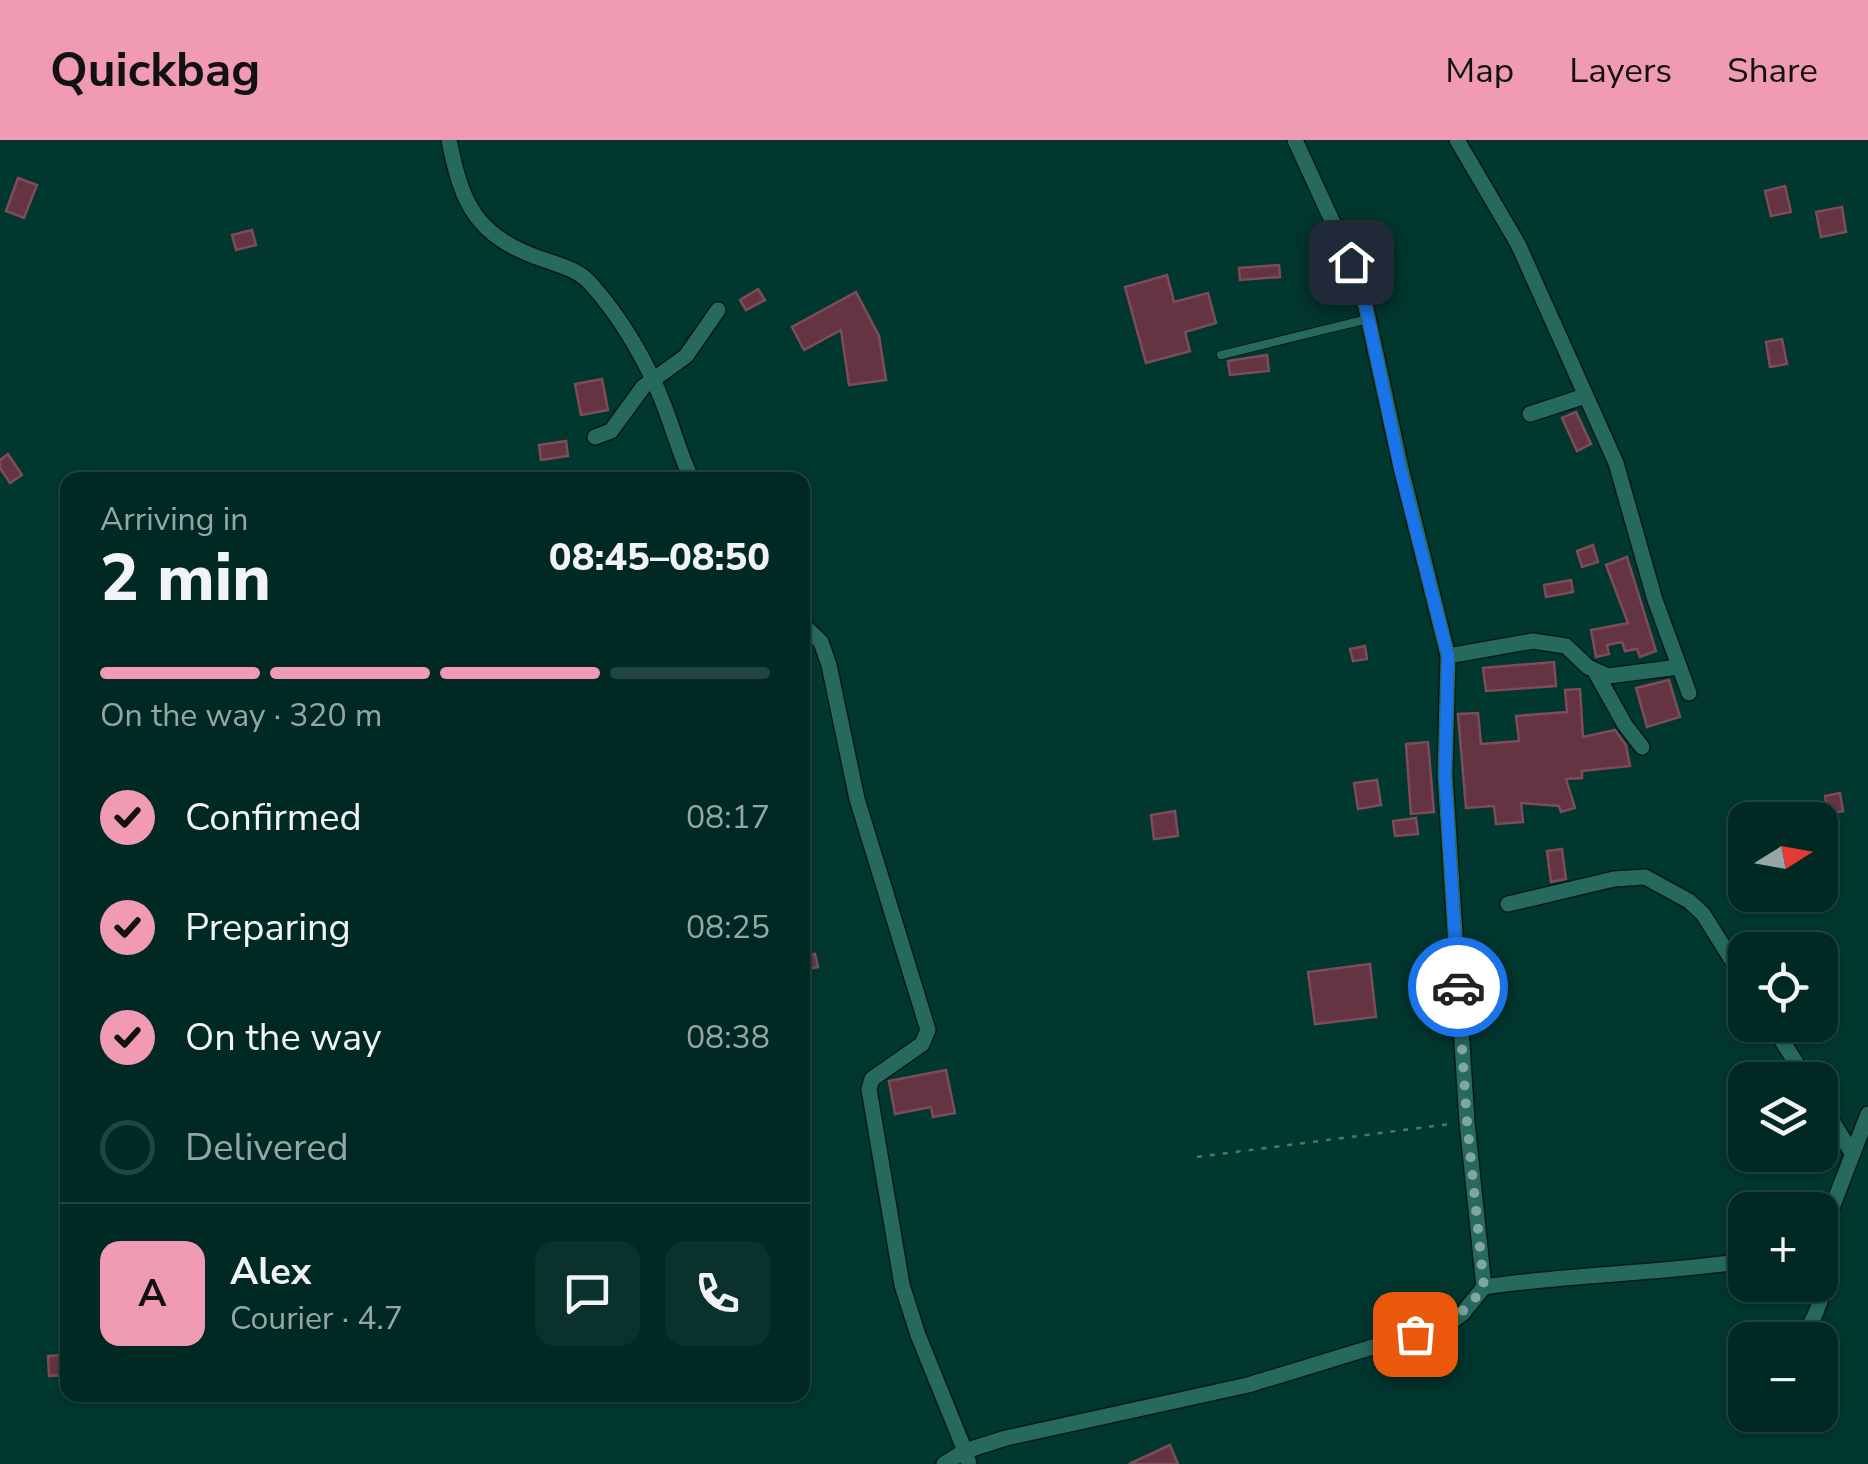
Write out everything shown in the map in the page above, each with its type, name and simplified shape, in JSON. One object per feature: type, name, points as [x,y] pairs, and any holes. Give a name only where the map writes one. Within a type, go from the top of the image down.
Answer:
[{"type":"street","points":[[449,140],[460,190],[472,212],[504,242],[587,280],[654,382],[689,472]]},
{"type":"street","points":[[1295,140],[1351,262],[1368,319],[1400,468],[1448,656],[1445,775],[1467,1122],[1484,1287]]},
{"type":"street","points":[[1456,140],[1518,244],[1616,463],[1688,693]]},
{"type":"street","points":[[595,437],[611,432],[644,388],[686,356],[718,310]]},
{"type":"street","points":[[1530,414],[1584,396]]},
{"type":"street","points":[[810,632],[821,642],[829,665],[857,799],[928,1030],[922,1044],[872,1079],[869,1089],[902,1285],[918,1336],[967,1457]]},
{"type":"street","points":[[1448,656],[1533,641],[1566,646],[1596,673],[1642,747]]},
{"type":"street","points":[[1596,673],[1608,676],[1680,667]]},
{"type":"street","points":[[1508,904],[1614,879],[1645,877],[1689,901],[1703,914],[1728,954]]},
{"type":"street","points":[[1837,1192],[1868,1114]]},
{"type":"street","points":[[1838,1131],[1852,1154]]},
{"type":"street","points":[[944,1464],[1006,1438],[1248,1386],[1448,1324],[1462,1314],[1484,1287],[1538,1278],[1687,1270],[1728,1264]]},
{"type":"lane","points":[[1220,355],[1368,319]]},
{"type":"path","points":[[1197,1157],[1467,1122]]},
{"type":"building","points":[[18,178],[37,185],[24,218],[6,211]]},
{"type":"building","points":[[1785,186],[1791,212],[1771,216],[1765,191]]},
{"type":"building","points":[[1842,207],[1846,232],[1821,237],[1816,212]]},
{"type":"building","points":[[252,230],[256,245],[236,250],[232,235]]},
{"type":"building","points":[[1279,265],[1280,277],[1240,280],[1239,268]]},
{"type":"building","points":[[1167,275],[1174,302],[1208,293],[1216,323],[1185,332],[1190,351],[1146,363],[1125,287]]},
{"type":"building","points":[[758,289],[765,300],[746,310],[740,300]]},
{"type":"building","points":[[856,292],[879,336],[886,380],[849,385],[841,330],[804,350],[792,327]]},
{"type":"building","points":[[1782,339],[1787,364],[1770,367],[1766,342]]},
{"type":"building","points":[[1267,355],[1269,371],[1230,375],[1228,361]]},
{"type":"building","points":[[602,379],[608,410],[581,415],[575,384]]},
{"type":"building","points":[[1576,412],[1591,444],[1577,451],[1562,418]]},
{"type":"building","points":[[566,441],[568,456],[541,460],[539,445]]},
{"type":"building","points":[[8,454],[22,475],[10,483],[0,468],[0,460]]},
{"type":"building","points":[[1593,545],[1598,562],[1582,567],[1577,551]]},
{"type":"building","points":[[1627,557],[1656,651],[1640,657],[1637,649],[1625,651],[1622,642],[1607,645],[1609,654],[1596,657],[1591,630],[1628,623],[1606,565]]},
{"type":"building","points":[[1571,580],[1573,592],[1546,597],[1544,585]]},
{"type":"building","points":[[1365,646],[1367,659],[1353,661],[1350,649]]},
{"type":"building","points":[[1554,662],[1556,686],[1486,691],[1483,668]]},
{"type":"building","points":[[1669,680],[1680,717],[1647,727],[1636,688]]},
{"type":"building","points":[[1580,689],[1583,737],[1615,730],[1626,745],[1630,766],[1582,771],[1582,778],[1566,779],[1575,808],[1561,812],[1559,806],[1521,803],[1523,822],[1496,824],[1494,806],[1466,808],[1458,714],[1478,713],[1481,744],[1519,741],[1516,716],[1567,712],[1565,690]]},
{"type":"building","points":[[1428,742],[1434,812],[1411,814],[1406,744]]},
{"type":"building","points":[[1377,780],[1381,805],[1358,809],[1354,783]]},
{"type":"building","points":[[1840,793],[1843,811],[1838,812],[1838,802],[1826,802],[1825,796]]},
{"type":"building","points":[[1175,811],[1178,836],[1154,839],[1151,815]]},
{"type":"building","points":[[1416,818],[1418,834],[1395,836],[1393,821]]},
{"type":"building","points":[[1562,849],[1566,879],[1551,882],[1547,851]]},
{"type":"building","points":[[815,954],[818,967],[810,969],[810,955]]},
{"type":"building","points":[[1370,964],[1376,1017],[1315,1024],[1308,972]]},
{"type":"building","points":[[946,1070],[955,1113],[933,1117],[931,1107],[895,1114],[889,1081]]},
{"type":"building","points":[[60,1355],[60,1375],[49,1376],[48,1356]]},
{"type":"building","points":[[1170,1445],[1178,1464],[1129,1464]]},
{"type":"way so far","points":[[1415,1334],[1448,1324],[1462,1314],[1484,1287],[1458,987]]},
{"type":"route","points":[[1351,262],[1366,308],[1400,468],[1448,656],[1445,775],[1458,987]]}]
